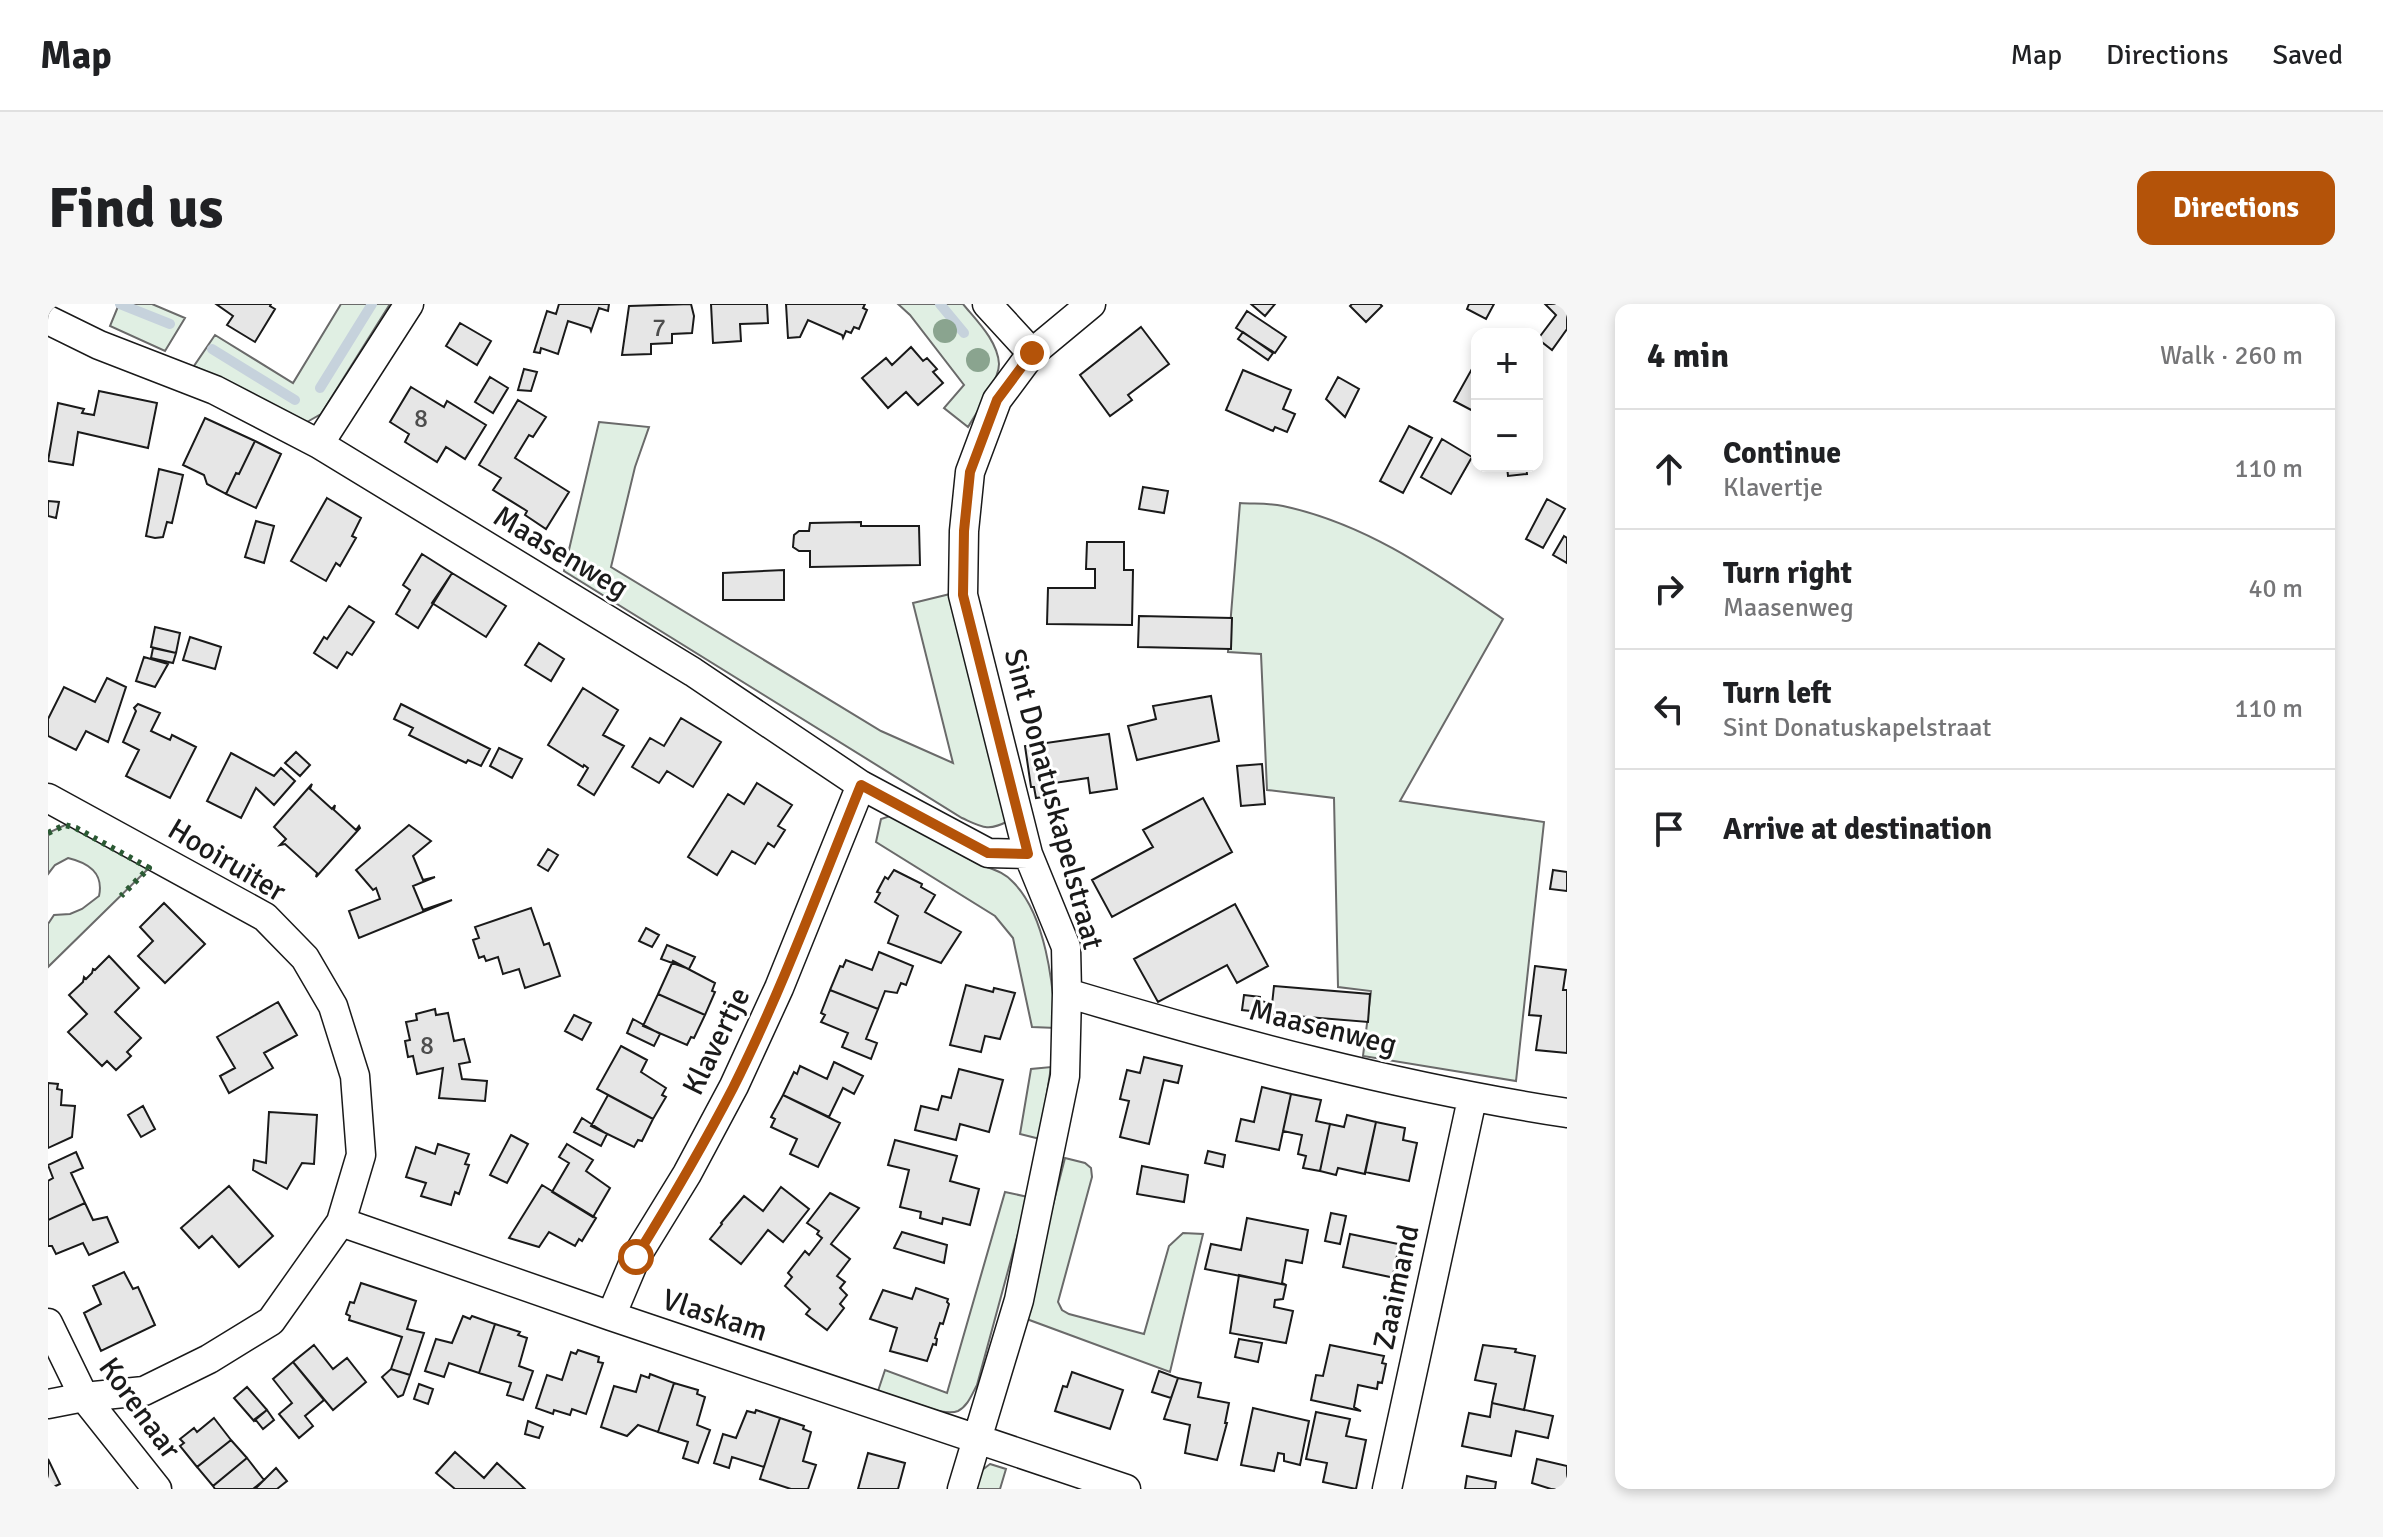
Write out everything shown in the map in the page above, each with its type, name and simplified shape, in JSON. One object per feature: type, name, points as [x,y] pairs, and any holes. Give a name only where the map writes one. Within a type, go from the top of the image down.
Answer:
[{"type":"street","points":[[319,444],[409,304]]},
{"type":"street","points":[[987,304],[1032,353]]},
{"type":"street","name":"Sint Donatuskapelstraat","points":[[962,1489],[1019,1300],[1065,1076],[1067,993],[1066,947],[1028,854],[963,595],[964,531],[970,472],[997,400],[1032,353],[1091,304]]},
{"type":"street","name":"Maasenweg","points":[[48,320],[99,345],[215,390],[319,444],[693,672],[861,785],[988,853],[1028,854]]},
{"type":"street","name":"Klavertje","points":[[611,1316],[636,1257],[687,1174],[734,1086],[779,988],[861,785]]},
{"type":"street","name":"Hooiruiter","points":[[48,1404],[144,1391],[209,1359],[271,1321],[341,1222],[361,1155],[355,1076],[333,1006],[305,958],[265,917],[49,800]]},
{"type":"street","name":"Maasenweg","points":[[1067,993],[1194,1031],[1472,1099],[1567,1113]]},
{"type":"street","name":"Zaaimand","points":[[1387,1489],[1472,1099]]},
{"type":"street","name":"Vlaskam","points":[[341,1222],[977,1438]]},
{"type":"street","name":"Korenaar","points":[[48,1323],[84,1397],[157,1489]]},
{"type":"street","points":[[977,1438],[1126,1489]]},
{"type":"green space","points":[[119,304],[152,304],[185,318],[165,351],[110,326]]},
{"type":"green space","points":[[341,304],[390,304],[321,414],[307,422],[286,415],[194,366],[215,335],[293,383]]},
{"type":"green space","points":[[898,304],[963,304],[991,339],[998,355],[998,371],[968,427],[944,408],[964,385]]},
{"type":"green space","points":[[599,422],[649,427],[635,467],[611,567],[881,731],[953,763],[913,603],[950,594],[1008,821],[985,827],[962,818],[564,571]]},
{"type":"green space","points":[[1240,503],[1283,506],[1314,514],[1371,537],[1503,619],[1400,801],[1544,822],[1516,1081],[1363,1056],[1371,991],[1338,987],[1334,798],[1267,790],[1261,654],[1228,652]]},
{"type":"green space","points":[[896,814],[955,851],[1004,875],[1024,896],[1046,951],[1056,1028],[1032,1027],[1013,938],[995,916],[876,842],[881,819]]},
{"type":"green space","points":[[65,825],[149,868],[48,967],[48,924],[54,915],[82,909],[99,896],[100,888],[93,870],[68,858],[55,865],[48,874],[48,833]]},
{"type":"green space","points":[[1051,1067],[1040,1139],[1020,1134],[1031,1069]]},
{"type":"green space","points":[[1065,1158],[1085,1163],[1091,1168],[1092,1177],[1058,1302],[1062,1310],[1069,1314],[1144,1334],[1169,1246],[1183,1233],[1203,1234],[1170,1372],[1024,1318]]},
{"type":"green space","points":[[1005,1192],[1028,1197],[977,1385],[969,1400],[958,1411],[941,1412],[878,1391],[885,1370],[947,1393]]},
{"type":"green space","points":[[990,1464],[1006,1469],[1000,1489],[973,1489],[977,1474]]},
{"type":"building","points":[[216,304],[271,304],[275,309],[255,342],[227,325],[233,316]]},
{"type":"building","points":[[559,304],[609,304],[608,311],[599,308],[591,331],[568,321],[558,354],[541,348],[540,353],[534,352],[547,311],[556,314]]},
{"type":"building","points":[[691,304],[694,316],[692,333],[672,334],[672,343],[651,344],[651,354],[622,355],[629,306]]},
{"type":"building","points":[[711,304],[767,304],[768,323],[740,324],[741,341],[713,343]]},
{"type":"building","points":[[786,304],[865,304],[863,308],[867,310],[859,329],[854,327],[851,333],[846,331],[843,338],[808,320],[800,337],[788,338]]},
{"type":"building","points":[[1251,304],[1275,304],[1265,316]]},
{"type":"building","points":[[1469,304],[1494,304],[1486,319],[1467,309]]},
{"type":"building","points":[[1545,304],[1560,304],[1567,309],[1567,329],[1552,350],[1543,343],[1543,332],[1556,315]]},
{"type":"building","points":[[1350,306],[1382,306],[1366,322]]},
{"type":"building","points":[[1247,311],[1286,337],[1275,353],[1236,328]]},
{"type":"building","points":[[460,323],[491,341],[477,365],[446,346]]},
{"type":"building","points":[[1141,327],[1169,364],[1128,395],[1132,400],[1110,416],[1080,375]]},
{"type":"building","points":[[1243,332],[1273,353],[1268,360],[1238,339]]},
{"type":"building","points":[[911,347],[923,361],[927,358],[937,369],[933,372],[943,383],[918,405],[906,392],[888,408],[862,378],[886,358],[892,365]]},
{"type":"building","points":[[524,369],[537,372],[531,391],[518,390]]},
{"type":"building","points":[[1243,370],[1291,390],[1283,409],[1295,414],[1287,432],[1275,427],[1273,431],[1226,410]]},
{"type":"building","points":[[1471,371],[1471,410],[1454,401]]},
{"type":"building","points":[[490,377],[508,388],[493,413],[475,402]]},
{"type":"building","points":[[1338,377],[1359,389],[1345,417],[1326,399]]},
{"type":"building","points":[[411,387],[444,407],[447,401],[486,425],[465,459],[446,447],[437,462],[405,442],[409,434],[390,422]]},
{"type":"building","points":[[99,391],[157,403],[148,448],[78,432],[73,465],[48,461],[58,403],[84,409],[82,413],[94,415]]},
{"type":"building","points":[[518,400],[546,417],[533,437],[529,435],[515,458],[569,492],[546,529],[525,515],[527,511],[493,490],[501,478],[479,465]]},
{"type":"building","points":[[205,418],[255,441],[226,494],[207,484],[204,475],[183,465]]},
{"type":"building","points":[[1409,426],[1432,438],[1403,493],[1380,481]]},
{"type":"building","points":[[1442,439],[1471,456],[1451,494],[1421,477]]},
{"type":"building","points":[[255,441],[281,454],[256,508],[226,494]]},
{"type":"building","points":[[159,469],[183,475],[172,523],[167,522],[163,537],[155,538],[146,536]]},
{"type":"building","points":[[1508,472],[1527,472],[1527,474],[1508,476]]},
{"type":"building","points":[[1143,487],[1168,491],[1164,513],[1139,509]]},
{"type":"building","points":[[327,498],[361,518],[352,536],[356,538],[340,566],[336,563],[326,581],[291,561]]},
{"type":"building","points":[[1547,499],[1565,509],[1543,548],[1526,539]]},
{"type":"building","points":[[48,501],[59,502],[56,518],[48,516]]},
{"type":"building","points":[[256,521],[274,526],[264,563],[245,557]]},
{"type":"building","points":[[861,522],[861,526],[919,526],[920,565],[810,567],[810,551],[799,551],[793,547],[794,535],[799,531],[809,531],[810,523]]},
{"type":"building","points":[[1564,536],[1567,538],[1567,563],[1553,555]]},
{"type":"building","points":[[1087,542],[1124,542],[1124,570],[1133,570],[1132,625],[1047,624],[1048,588],[1095,588],[1095,569],[1086,569]]},
{"type":"building","points":[[422,554],[452,573],[418,628],[396,614],[410,590],[403,585]]},
{"type":"building","points":[[784,570],[784,600],[723,600],[723,573]]},
{"type":"building","points":[[452,573],[506,606],[486,637],[432,603]]},
{"type":"building","points":[[349,606],[374,622],[352,655],[347,652],[337,668],[314,653]]},
{"type":"building","points":[[1139,616],[1232,618],[1231,649],[1138,647]]},
{"type":"building","points":[[155,627],[180,633],[176,653],[151,647]]},
{"type":"building","points":[[190,637],[221,647],[215,669],[183,660]]},
{"type":"building","points":[[539,643],[564,659],[551,681],[525,665]]},
{"type":"building","points":[[153,648],[176,653],[173,663],[151,658]]},
{"type":"building","points":[[144,657],[168,664],[155,687],[136,681]]},
{"type":"building","points":[[107,678],[126,687],[108,742],[86,731],[76,750],[48,736],[48,719],[64,687],[95,702]]},
{"type":"building","points":[[583,688],[618,710],[603,735],[624,746],[594,795],[578,785],[588,768],[548,745]]},
{"type":"building","points":[[1211,696],[1219,741],[1137,760],[1128,726],[1156,719],[1153,706]]},
{"type":"building","points":[[138,704],[160,713],[151,731],[170,740],[172,735],[196,747],[170,798],[126,776],[139,750],[123,742]]},
{"type":"building","points":[[401,704],[490,749],[481,766],[468,760],[466,763],[409,735],[413,728],[394,719]]},
{"type":"building","points":[[681,718],[721,742],[693,787],[667,771],[659,783],[632,767],[650,738],[664,746]]},
{"type":"building","points":[[1109,734],[1117,789],[1090,793],[1088,778],[1054,783],[1056,795],[1036,798],[1034,787],[1031,787],[1025,746]]},
{"type":"building","points":[[499,748],[522,759],[512,778],[490,766]]},
{"type":"building","points":[[296,752],[310,765],[300,776],[285,763]]},
{"type":"building","points":[[231,753],[274,776],[281,768],[295,781],[274,805],[256,788],[241,818],[207,801]]},
{"type":"building","points":[[1262,764],[1265,804],[1241,806],[1237,766]]},
{"type":"building","points":[[757,783],[792,805],[778,826],[785,830],[774,847],[768,843],[755,864],[732,851],[717,875],[688,857],[728,794],[744,804]]},
{"type":"building","points":[[312,784],[310,789],[332,809],[335,805],[334,810],[356,830],[360,828],[316,877],[317,873],[285,844],[280,845],[286,839],[274,827]]},
{"type":"building","points":[[1203,798],[1232,852],[1112,917],[1092,880],[1153,847],[1143,830]]},
{"type":"building","points":[[409,825],[431,841],[413,856],[423,880],[435,877],[413,886],[423,910],[452,900],[359,938],[349,911],[380,899],[376,888],[373,890],[356,870]]},
{"type":"building","points":[[548,849],[558,855],[548,871],[538,865]]},
{"type":"building","points":[[894,870],[922,884],[921,887],[935,895],[925,912],[961,932],[941,963],[888,943],[898,916],[875,902],[885,877],[888,879]]},
{"type":"building","points":[[1553,870],[1567,872],[1567,891],[1550,889]]},
{"type":"building","points":[[164,903],[205,944],[165,983],[138,956],[153,941],[140,927]]},
{"type":"building","points":[[1235,904],[1268,966],[1237,983],[1227,965],[1158,1002],[1134,959]]},
{"type":"building","points":[[531,908],[544,945],[549,943],[560,976],[525,988],[519,969],[503,974],[498,957],[486,961],[484,956],[479,958],[473,940],[479,938],[475,927]]},
{"type":"building","points":[[646,928],[659,935],[652,947],[639,941]]},
{"type":"building","points":[[667,945],[695,957],[689,969],[661,959]]},
{"type":"building","points":[[879,952],[913,966],[906,985],[901,983],[897,993],[885,991],[878,1009],[830,990],[840,966],[843,967],[846,960],[872,970]]},
{"type":"building","points":[[109,956],[139,988],[115,1012],[141,1038],[127,1052],[131,1056],[116,1070],[107,1061],[102,1066],[68,1032],[87,1014],[69,995],[83,982],[84,977],[86,979]]},
{"type":"building","points":[[673,961],[715,983],[712,991],[715,992],[705,1015],[658,994]]},
{"type":"building","points":[[1535,966],[1566,970],[1563,990],[1567,990],[1567,1053],[1536,1050],[1541,1016],[1529,1015]]},
{"type":"building","points":[[966,985],[993,992],[994,988],[1015,993],[1000,1039],[985,1036],[981,1052],[950,1045]]},
{"type":"building","points":[[1274,986],[1370,994],[1368,1022],[1271,1014]]},
{"type":"building","points":[[830,990],[878,1009],[866,1039],[877,1043],[871,1059],[842,1047],[848,1033],[821,1022],[825,1015],[821,1013]]},
{"type":"building","points":[[658,994],[705,1015],[694,1038],[691,1037],[687,1045],[643,1026]]},
{"type":"building","points":[[1244,995],[1260,997],[1260,1001],[1271,1003],[1269,1013],[1242,1010]]},
{"type":"building","points":[[278,1002],[297,1035],[264,1053],[273,1068],[229,1093],[220,1076],[235,1068],[217,1037]]},
{"type":"building","points":[[435,1009],[436,1015],[448,1013],[454,1041],[464,1039],[470,1062],[459,1064],[462,1079],[487,1081],[485,1101],[439,1098],[443,1068],[417,1074],[413,1056],[408,1057],[405,1041],[410,1040],[406,1022],[417,1020],[416,1014]]},
{"type":"building","points":[[574,1015],[591,1023],[582,1040],[565,1031]]},
{"type":"building","points":[[633,1019],[660,1034],[654,1046],[627,1033]]},
{"type":"building","points":[[621,1046],[647,1060],[641,1072],[666,1088],[662,1095],[666,1097],[653,1119],[597,1089]]},
{"type":"building","points":[[1144,1057],[1182,1066],[1178,1083],[1164,1080],[1149,1144],[1120,1137],[1129,1101],[1120,1099],[1127,1070],[1140,1073]]},
{"type":"building","points":[[834,1062],[863,1076],[854,1094],[843,1088],[829,1117],[783,1095],[800,1066],[827,1079]]},
{"type":"building","points":[[959,1069],[1003,1080],[989,1132],[960,1124],[956,1140],[915,1130],[921,1106],[938,1110],[942,1096],[951,1098]]},
{"type":"building","points":[[48,1083],[58,1084],[57,1089],[62,1090],[61,1105],[75,1106],[72,1137],[48,1148]]},
{"type":"building","points":[[1262,1087],[1291,1094],[1279,1150],[1236,1141],[1241,1119],[1254,1122]]},
{"type":"building","points":[[1291,1094],[1321,1100],[1316,1121],[1330,1124],[1320,1171],[1303,1168],[1306,1156],[1298,1154],[1302,1135],[1283,1131]]},
{"type":"building","points":[[608,1095],[653,1119],[642,1141],[638,1140],[634,1147],[591,1126]]},
{"type":"building","points":[[783,1095],[840,1123],[818,1167],[790,1154],[797,1139],[771,1127],[775,1119],[771,1117]]},
{"type":"building","points":[[143,1106],[155,1129],[141,1137],[128,1115]]},
{"type":"building","points":[[269,1112],[317,1115],[314,1164],[302,1163],[287,1189],[253,1170],[254,1160],[266,1163]]},
{"type":"building","points":[[1347,1115],[1376,1122],[1365,1174],[1338,1168],[1336,1175],[1320,1171],[1330,1124],[1344,1127]]},
{"type":"building","points":[[582,1118],[607,1134],[601,1146],[574,1132]]},
{"type":"building","points":[[1376,1122],[1405,1128],[1403,1140],[1417,1143],[1409,1181],[1365,1172]]},
{"type":"building","points":[[511,1135],[528,1144],[507,1183],[490,1175]]},
{"type":"building","points":[[895,1140],[957,1156],[950,1181],[979,1189],[970,1225],[943,1218],[942,1224],[920,1218],[921,1212],[900,1207],[909,1170],[888,1165]]},
{"type":"building","points":[[438,1144],[469,1154],[465,1164],[469,1165],[459,1194],[455,1192],[451,1205],[421,1196],[426,1183],[406,1177],[416,1147],[435,1154]]},
{"type":"building","points":[[567,1144],[593,1160],[586,1171],[610,1188],[593,1217],[552,1192],[569,1163],[559,1157]]},
{"type":"building","points":[[1208,1151],[1225,1155],[1223,1167],[1205,1163]]},
{"type":"building","points":[[76,1152],[83,1168],[71,1173],[85,1203],[48,1220],[48,1181],[53,1178],[48,1165]]},
{"type":"building","points":[[1142,1166],[1188,1175],[1184,1202],[1137,1194]]},
{"type":"building","points":[[542,1185],[596,1218],[582,1241],[579,1239],[575,1246],[549,1232],[539,1247],[509,1238]]},
{"type":"building","points":[[229,1186],[273,1236],[239,1267],[212,1236],[199,1248],[181,1228]]},
{"type":"building","points":[[781,1187],[809,1209],[783,1242],[768,1230],[741,1264],[710,1239],[744,1196],[763,1211]]},
{"type":"building","points":[[830,1193],[859,1208],[831,1244],[850,1259],[837,1276],[845,1282],[840,1288],[847,1295],[840,1304],[844,1308],[827,1330],[806,1314],[810,1309],[785,1286],[792,1277],[788,1273],[805,1251],[809,1255],[822,1238],[817,1234],[819,1231],[807,1223]]},
{"type":"building","points":[[85,1203],[93,1220],[107,1217],[118,1242],[89,1255],[83,1243],[56,1254],[52,1246],[48,1246],[48,1220]]},
{"type":"building","points":[[1331,1213],[1346,1216],[1340,1244],[1325,1241]]},
{"type":"building","points":[[1247,1218],[1308,1230],[1302,1263],[1286,1260],[1282,1283],[1286,1285],[1205,1269],[1211,1244],[1241,1250]]},
{"type":"building","points":[[902,1232],[947,1245],[944,1263],[894,1248]]},
{"type":"building","points":[[1350,1234],[1403,1245],[1399,1246],[1395,1278],[1343,1267]]},
{"type":"building","points":[[124,1272],[133,1289],[138,1287],[155,1325],[101,1351],[84,1313],[101,1304],[93,1286]]},
{"type":"building","points":[[1239,1275],[1286,1285],[1283,1299],[1275,1300],[1274,1307],[1293,1311],[1286,1343],[1230,1333]]},
{"type":"building","points":[[361,1283],[416,1301],[407,1329],[424,1333],[410,1375],[391,1369],[402,1337],[349,1320],[350,1316],[346,1314],[350,1302],[354,1303]]},
{"type":"building","points":[[916,1288],[948,1299],[949,1304],[935,1338],[936,1345],[933,1344],[927,1361],[890,1351],[897,1328],[870,1319],[883,1290],[912,1299]]},
{"type":"building","points":[[463,1316],[495,1324],[479,1373],[449,1363],[444,1377],[425,1371],[436,1339],[452,1343]]},
{"type":"building","points":[[495,1324],[520,1332],[518,1335],[527,1338],[519,1366],[533,1371],[523,1400],[507,1395],[511,1383],[479,1373]]},
{"type":"building","points":[[1239,1339],[1262,1343],[1258,1362],[1235,1357]]},
{"type":"building","points":[[314,1345],[333,1369],[347,1358],[366,1382],[333,1410],[293,1362]]},
{"type":"building","points":[[1330,1345],[1384,1356],[1382,1363],[1386,1364],[1382,1383],[1378,1382],[1377,1389],[1358,1385],[1354,1407],[1361,1411],[1311,1400],[1316,1375],[1323,1376]]},
{"type":"building","points":[[1483,1345],[1516,1349],[1515,1352],[1535,1356],[1524,1410],[1492,1403],[1496,1384],[1475,1380]]},
{"type":"building","points":[[578,1350],[599,1357],[598,1362],[603,1363],[586,1414],[572,1409],[570,1415],[554,1410],[553,1414],[536,1408],[547,1375],[562,1380],[571,1352],[576,1354]]},
{"type":"building","points":[[293,1362],[324,1400],[305,1416],[313,1426],[299,1438],[279,1414],[292,1403],[273,1379]]},
{"type":"building","points":[[391,1369],[410,1375],[403,1395],[398,1397],[382,1377]]},
{"type":"building","points":[[1159,1371],[1178,1378],[1171,1398],[1152,1392]]},
{"type":"building","points":[[1072,1372],[1123,1390],[1110,1429],[1055,1411],[1063,1386],[1067,1387]]},
{"type":"building","points":[[650,1374],[674,1383],[658,1432],[638,1425],[627,1436],[601,1427],[614,1386],[636,1392],[641,1375],[649,1378]]},
{"type":"building","points":[[1178,1378],[1201,1383],[1198,1397],[1229,1403],[1217,1460],[1185,1453],[1190,1425],[1164,1419]]},
{"type":"building","points":[[674,1383],[698,1390],[697,1394],[705,1397],[697,1425],[710,1430],[698,1463],[683,1458],[688,1442],[658,1432]]},
{"type":"building","points":[[419,1384],[433,1389],[428,1404],[414,1399]]},
{"type":"building","points":[[247,1387],[267,1410],[254,1421],[234,1398]]},
{"type":"building","points":[[1492,1403],[1553,1416],[1548,1438],[1516,1431],[1511,1456],[1462,1446],[1469,1413],[1490,1417]]},
{"type":"building","points":[[1253,1408],[1309,1421],[1300,1465],[1284,1461],[1284,1454],[1278,1453],[1274,1471],[1241,1465]]},
{"type":"building","points":[[267,1410],[274,1420],[263,1429],[255,1419]]},
{"type":"building","points":[[756,1410],[780,1418],[764,1467],[732,1457],[729,1468],[714,1463],[723,1434],[736,1438],[747,1411],[755,1413]]},
{"type":"building","points":[[1316,1412],[1350,1419],[1346,1436],[1366,1440],[1356,1489],[1323,1482],[1327,1463],[1306,1459]]},
{"type":"building","points":[[214,1418],[231,1440],[197,1467],[180,1446],[184,1443],[180,1439],[194,1428],[197,1432]]},
{"type":"building","points":[[780,1418],[804,1426],[803,1429],[811,1432],[803,1461],[816,1465],[808,1489],[791,1489],[760,1479]]},
{"type":"building","points":[[528,1421],[543,1427],[539,1438],[525,1434]]},
{"type":"building","points":[[231,1440],[247,1458],[213,1486],[197,1467]]},
{"type":"building","points":[[455,1452],[484,1478],[497,1463],[525,1489],[455,1489],[436,1473]]},
{"type":"building","points":[[868,1453],[905,1463],[898,1489],[858,1489]]},
{"type":"building","points":[[247,1458],[264,1480],[253,1489],[215,1489],[213,1486]]},
{"type":"building","points":[[48,1459],[60,1484],[49,1489],[48,1489]]},
{"type":"building","points":[[1537,1459],[1567,1466],[1567,1489],[1551,1489],[1532,1483]]},
{"type":"building","points":[[276,1468],[287,1481],[277,1489],[255,1489]]},
{"type":"building","points":[[1467,1476],[1496,1482],[1495,1489],[1465,1489]]},
{"type":"waterway","points":[[120,304],[170,324]]},
{"type":"waterway","points":[[320,388],[372,304]]},
{"type":"waterway","points":[[940,304],[964,333]]},
{"type":"waterway","points":[[212,349],[295,400]]},
{"type":"hedge","points":[[48,833],[65,825],[76,828],[149,868],[121,896]]},
{"type":"route","points":[[636,1257],[687,1174],[734,1086],[779,988],[861,785],[988,853],[1028,854],[963,595],[964,531],[970,472],[997,400],[1032,353]]}]
